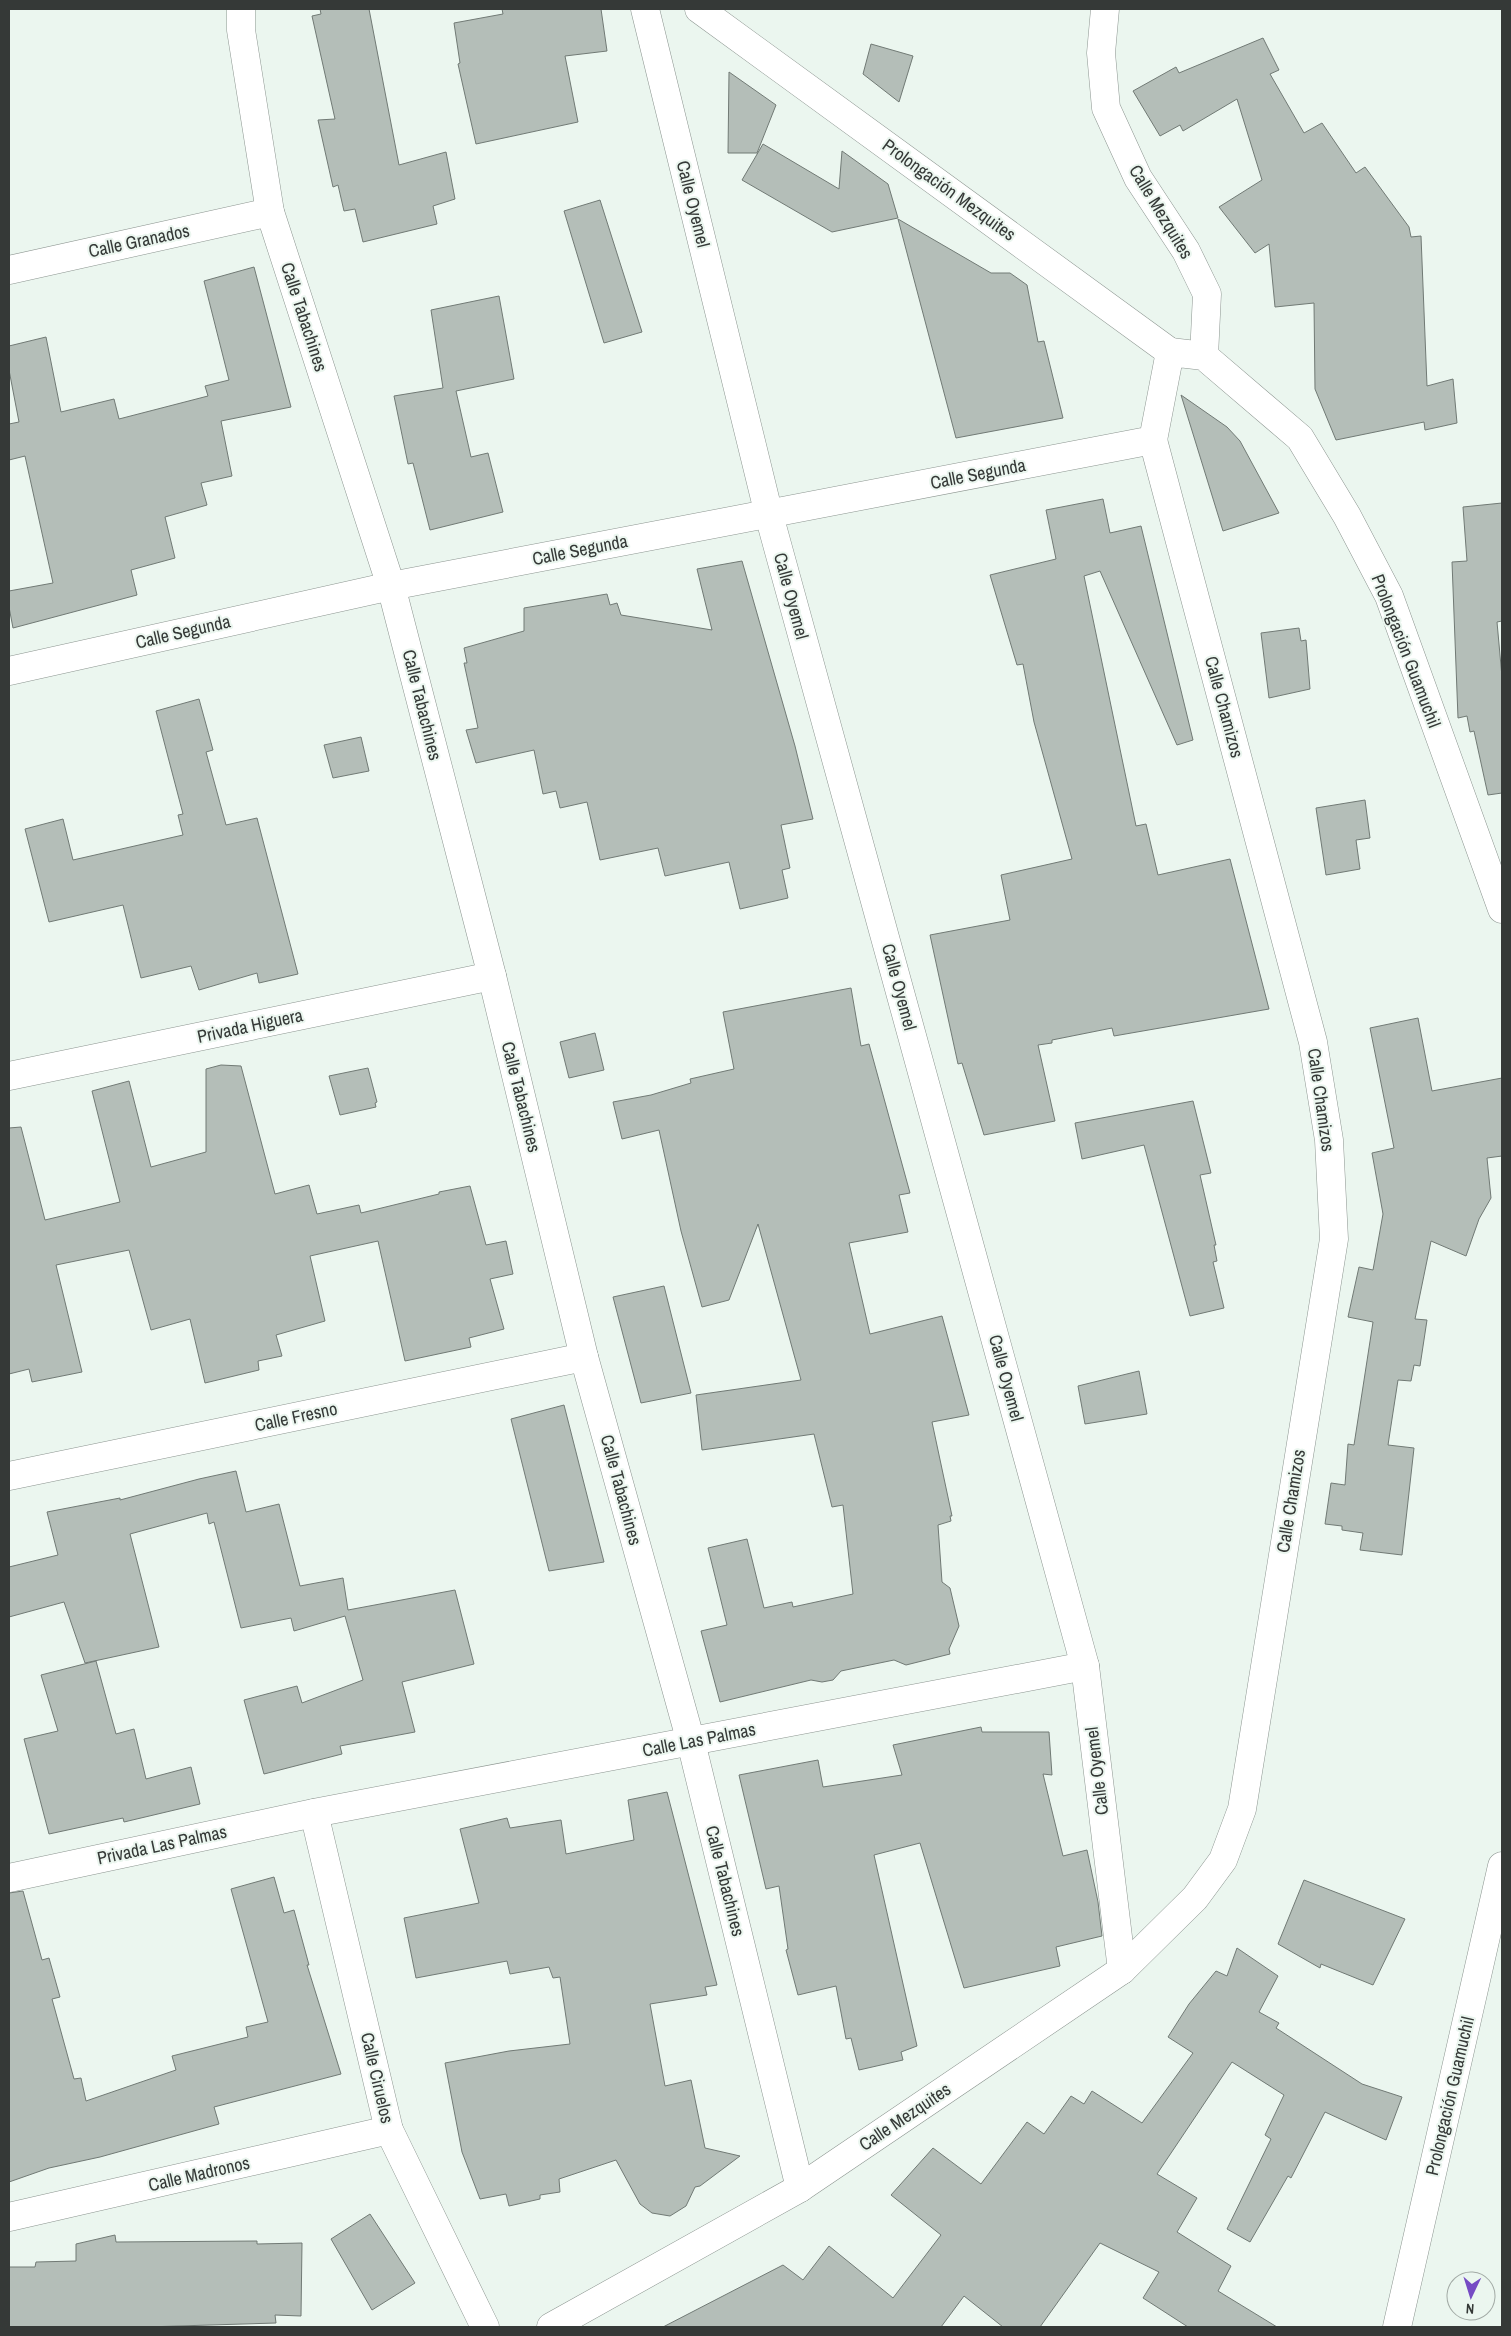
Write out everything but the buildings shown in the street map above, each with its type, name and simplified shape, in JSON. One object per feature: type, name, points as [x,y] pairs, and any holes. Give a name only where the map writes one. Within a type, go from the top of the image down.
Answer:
[{"type":"street","name":"Calle Tabachines","points":[[241,9],[241,30],[270,212],[391,586],[492,976],[584,1357],[690,1742],[800,2188]]},
{"type":"street","name":"Calle Oyemel","points":[[645,9],[769,515],[1084,1666],[1122,1970]]},
{"type":"street","name":"Prolongación Mezquites","points":[[700,9],[1170,352],[1204,356]]},
{"type":"street","name":"Calle Mezquites","points":[[1105,9],[1102,53],[1106,108],[1138,178],[1186,251],[1207,294],[1204,356]]},
{"type":"street","name":"Calle Granados","points":[[9,270],[270,212]]},
{"type":"street","name":"Calle Chamizos","points":[[1170,352],[1153,440],[1313,1042],[1330,1150],[1334,1239],[1242,1809],[1224,1860]]},
{"type":"street","name":"Prolongación Guamuchil","points":[[1204,356],[1300,438],[1347,516],[1389,596],[1502,909]]},
{"type":"street","name":"Calle Segunda","points":[[9,671],[391,586],[1153,440]]},
{"type":"street","name":"Privada Higuera","points":[[9,1076],[492,976]]},
{"type":"street","name":"Calle Fresno","points":[[9,1476],[584,1357]]},
{"type":"street","name":"Calle Las Palmas","points":[[314,1813],[1084,1666]]},
{"type":"street","name":"Privada Las Palmas","points":[[9,1878],[314,1813]]},
{"type":"street","name":"Calle Ciruelos","points":[[314,1813],[389,2130],[485,2327]]},
{"type":"street","name":"Calle Mezquites","points":[[551,2327],[800,2188],[1122,1970],[1195,1898],[1224,1860]]},
{"type":"street","name":"Prolongación Guamuchil","points":[[1397,2327],[1502,1866]]},
{"type":"street","name":"Calle Madronos","points":[[9,2217],[389,2130]]}]
